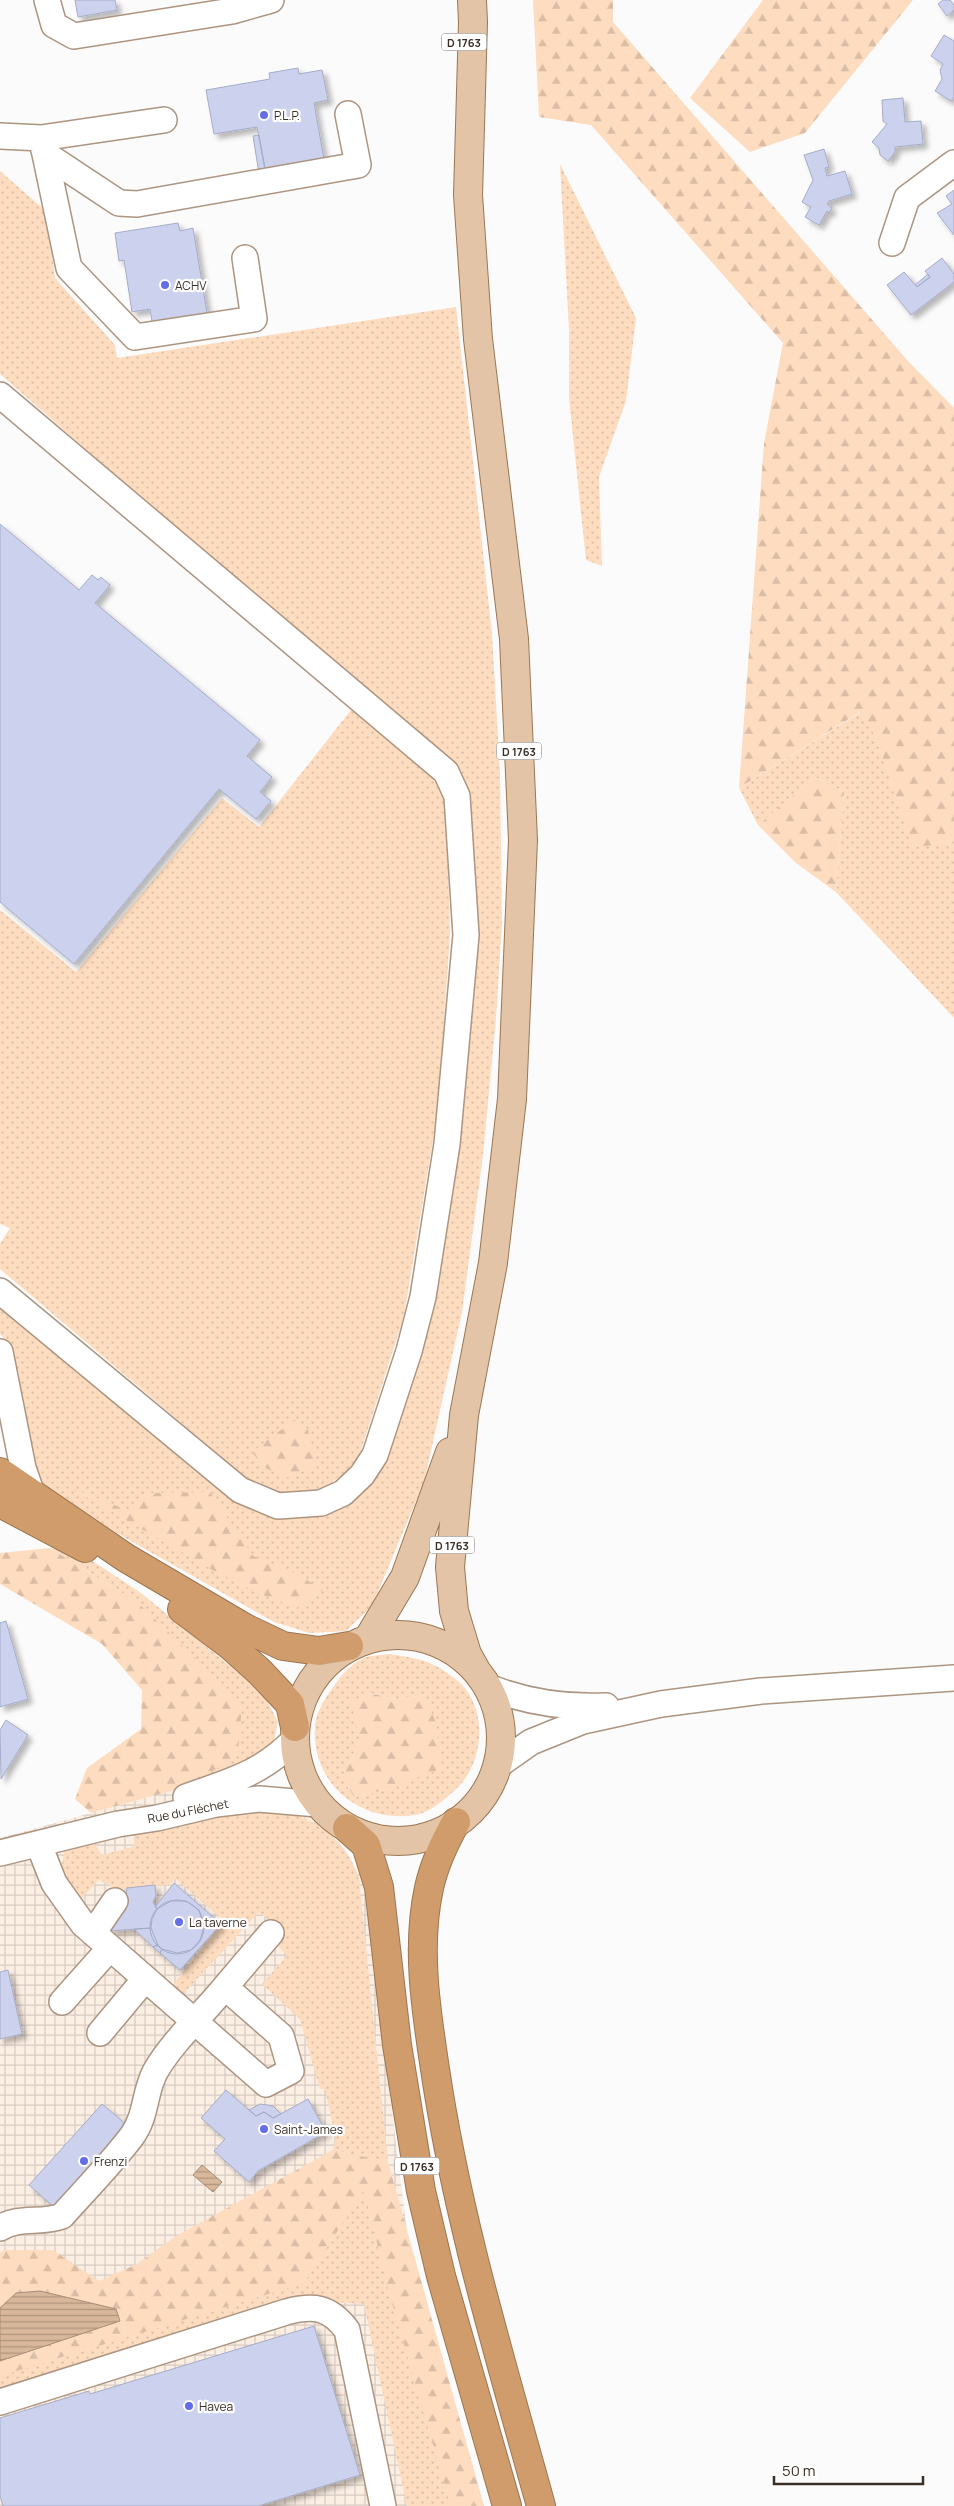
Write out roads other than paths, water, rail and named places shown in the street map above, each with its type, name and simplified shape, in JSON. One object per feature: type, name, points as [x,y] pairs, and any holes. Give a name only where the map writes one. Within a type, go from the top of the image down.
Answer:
[{"type":"highway","points":[[11,1506],[12,1470]]},
{"type":"highway","points":[[11,1506],[126,1558],[245,1628],[283,1646],[319,1651],[359,1642]]},
{"type":"highway","points":[[11,1506],[162,1593],[231,1646],[260,1672],[290,1704],[295,1733]]},
{"type":"highway","name":"D 1763","points":[[456,1822],[446,1839],[435,1867],[425,1913],[423,1945],[428,2019],[442,2119],[474,2264],[541,2506]]},
{"type":"highway","name":"D 1763","points":[[347,1828],[366,1845],[379,1888],[397,2045],[422,2190],[441,2276],[507,2506]]},
{"type":"main road","name":"D 1763","points":[[457,0],[472,84]]},
{"type":"main road","name":"D 1763","points":[[472,0],[472,84],[468,195],[478,339],[514,639],[523,840],[512,1099],[493,1263],[464,1415],[450,1566],[454,1611],[468,1654],[482,1679]]},
{"type":"main road","name":"D 1763","points":[[359,1642],[405,1577],[464,1415]]},
{"type":"main road","points":[[398,1634],[427,1639],[453,1651],[482,1679],[498,1712],[501,1739],[497,1766],[488,1788],[474,1807],[456,1822],[431,1835],[403,1840],[374,1838],[347,1828],[318,1804],[298,1766],[295,1733],[300,1702],[312,1680],[329,1661],[359,1642],[398,1634]]},
{"type":"street","points":[[48,0],[54,25],[74,36],[232,11],[271,0]]},
{"type":"street","points":[[0,136],[43,146],[119,203],[137,204],[358,164],[348,114]]},
{"type":"street","points":[[43,146],[164,120]]},
{"type":"street","points":[[43,146],[68,268],[135,337],[254,319],[244,258]]},
{"type":"street","points":[[892,243],[907,198],[954,162]]},
{"type":"street","points":[[0,395],[446,772],[457,796],[466,935],[447,1144],[423,1298],[410,1351],[376,1455],[362,1475],[343,1493],[321,1503],[278,1506],[240,1490],[0,1291]]},
{"type":"street","points":[[0,1352],[12,1470]]},
{"type":"street","points":[[0,1450],[12,1470]]},
{"type":"street","points":[[497,1766],[531,1742],[583,1721],[661,1704],[761,1691],[954,1678]]},
{"type":"street","points":[[482,1679],[530,1702],[581,1707],[661,1704]]},
{"type":"street","name":"Rue du Fléchet","points":[[0,1853],[39,1845],[118,1824],[253,1773],[277,1758],[295,1733]]},
{"type":"street","name":"Rue du Fléchet","points":[[118,1824],[157,1818],[216,1804],[259,1799],[318,1804]]},
{"type":"street","points":[[39,1845],[54,1884],[83,1924],[266,2084],[290,2071],[280,2036],[225,1987]]},
{"type":"street","points":[[62,2002],[101,1940],[115,1901]]},
{"type":"street","points":[[0,2228],[16,2222],[50,2221],[62,2216],[132,2136],[143,2118],[155,2073],[167,2054],[272,1934]]},
{"type":"street","points":[[100,2033],[145,1979]]},
{"type":"street","points":[[0,2402],[286,2312],[308,2306],[323,2310],[339,2319],[347,2330],[383,2506]]},
{"type":"place","name":"P.L.P.","points":[[264,115]]},
{"type":"place","name":"ACHV","points":[[165,285]]},
{"type":"place","name":"La taverne","points":[[179,1922]]},
{"type":"place","name":"Saint-James","points":[[264,2129]]},
{"type":"place","name":"Frenzi","points":[[84,2161]]},
{"type":"place","name":"Havea","points":[[189,2406]]}]
